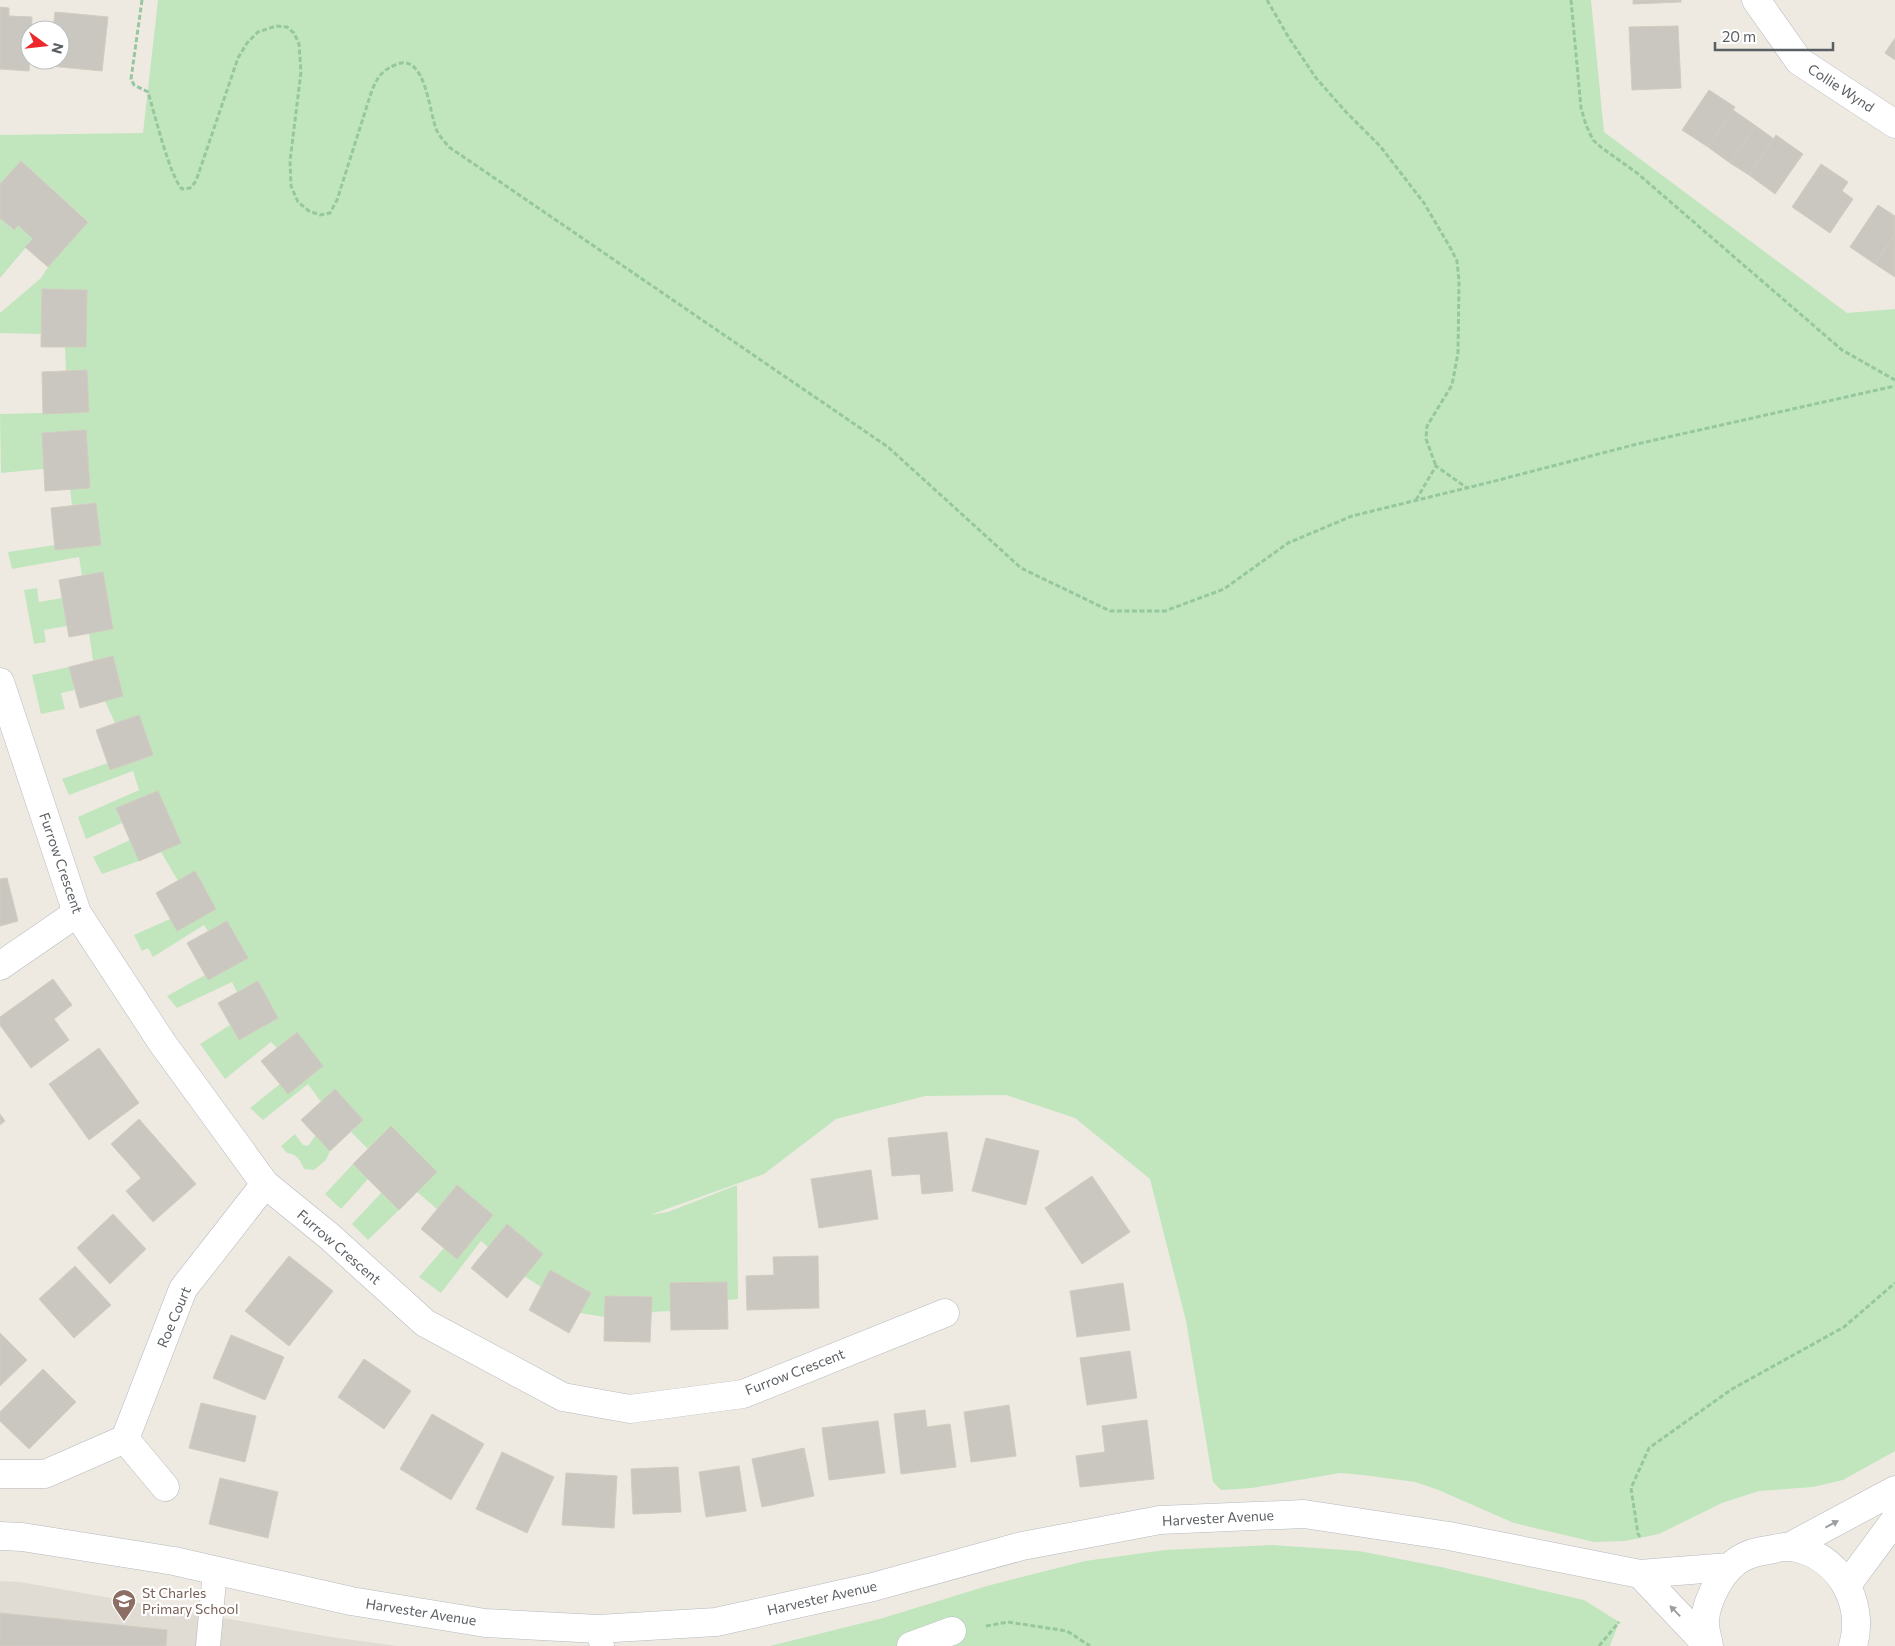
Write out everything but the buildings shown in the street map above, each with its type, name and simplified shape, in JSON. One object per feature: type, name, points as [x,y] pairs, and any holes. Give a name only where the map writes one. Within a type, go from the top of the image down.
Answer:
[{"type":"street","name":"Collie Wynd","points":[[1756,0],[1799,61],[1895,124]]},
{"type":"street","name":"Furrow Crescent","points":[[0,682],[78,914],[162,1044],[265,1184],[330,1236],[425,1323],[563,1397],[630,1409],[743,1394],[945,1313]]},
{"type":"street","points":[[0,966],[78,914]]},
{"type":"street","name":"Roe Court","points":[[125,1439],[183,1289],[265,1184]]},
{"type":"street","points":[[0,1474],[45,1474],[125,1439],[165,1487]]},
{"type":"street","points":[[1709,1646],[1705,1621],[1710,1595],[1729,1567],[1751,1552],[1789,1547],[1895,1490]]},
{"type":"street","name":"Harvester Avenue","points":[[0,1536],[22,1537],[155,1558],[351,1600],[485,1623],[600,1637],[716,1622],[873,1587],[1022,1546],[1160,1520],[1304,1514],[1449,1536],[1640,1574],[1729,1567]]},
{"type":"street","points":[[1847,1585],[1895,1520]]},
{"type":"street","points":[[1789,1547],[1815,1554],[1836,1570],[1847,1585],[1856,1610],[1856,1636],[1853,1646]]},
{"type":"street","points":[[1640,1574],[1709,1646]]},
{"type":"street","points":[[911,1646],[952,1632]]},
{"type":"lane","points":[[208,1646],[215,1571]]},
{"type":"path","points":[[142,0],[131,79],[134,85],[148,92],[172,171],[182,190],[190,188],[196,181],[238,58],[246,43],[258,32],[276,26],[287,27],[294,33],[299,44],[301,72],[290,162],[291,186],[298,202],[320,215],[330,213],[338,200],[372,90],[379,75],[396,64],[412,64],[420,73],[437,131],[449,147],[888,447],[1021,568],[1110,611],[1165,611],[1224,589],[1288,544],[1352,516],[1637,444],[1895,386]]},
{"type":"path","points":[[1267,0],[1288,38],[1316,78],[1380,146],[1424,203],[1457,261],[1459,281],[1458,353],[1452,385],[1427,426],[1426,439],[1436,466],[1467,488]]},
{"type":"path","points":[[1571,0],[1582,108],[1586,125],[1593,140],[1644,179],[1842,350],[1895,380]]},
{"type":"path","points":[[1415,501],[1436,466]]},
{"type":"path","points":[[1642,1540],[1638,1534],[1631,1488],[1649,1448],[1732,1389],[1844,1327],[1895,1283]]},
{"type":"path","points":[[952,1632],[1008,1622],[1067,1631],[1090,1646]]},
{"type":"path","points":[[1599,1646],[1619,1622]]},
{"type":"shaded area","name":"St Charles Primary School","points":[[0,1581],[20,1582],[331,1637],[398,1646],[0,1646]]},
{"type":"green space","points":[[158,0],[1591,0],[1604,132],[1847,313],[1895,309],[1895,1451],[1843,1480],[1813,1487],[1759,1491],[1722,1503],[1659,1534],[1625,1541],[1594,1542],[1514,1523],[1436,1489],[1415,1482],[1363,1475],[1340,1473],[1252,1488],[1221,1490],[1213,1482],[1186,1321],[1150,1179],[1075,1118],[1006,1095],[925,1096],[836,1119],[764,1174],[650,1215],[668,1212],[737,1185],[738,1299],[728,1300],[727,1282],[671,1283],[671,1311],[651,1312],[651,1297],[605,1296],[605,1317],[580,1313],[591,1293],[550,1271],[541,1287],[524,1276],[542,1254],[507,1224],[488,1247],[481,1241],[441,1293],[419,1277],[444,1248],[457,1259],[493,1215],[457,1185],[437,1209],[417,1192],[437,1172],[391,1126],[368,1149],[351,1132],[363,1120],[335,1089],[321,1102],[308,1084],[263,1120],[250,1108],[280,1084],[288,1093],[323,1066],[296,1032],[277,1048],[271,1042],[225,1079],[200,1044],[230,1025],[239,1040],[278,1018],[258,981],[237,992],[232,982],[177,1008],[167,996],[205,975],[208,980],[247,958],[227,921],[208,931],[204,925],[153,957],[148,948],[142,951],[134,935],[170,919],[177,930],[216,908],[195,872],[178,881],[161,852],[180,843],[158,791],[116,808],[122,823],[86,839],[78,817],[139,790],[133,771],[69,795],[62,779],[108,763],[110,770],[153,755],[139,715],[115,723],[105,701],[123,696],[113,656],[93,661],[89,633],[113,629],[103,572],[82,576],[79,557],[12,569],[8,552],[55,545],[56,550],[101,545],[96,503],[72,505],[70,489],[90,487],[86,430],[42,433],[44,469],[1,473],[0,414],[89,412],[87,370],[66,370],[65,347],[86,347],[87,290],[43,289],[41,334],[0,333],[0,313],[41,278],[48,267],[88,221],[21,161],[0,184],[0,135],[143,133]]},
{"type":"green space","points":[[0,218],[13,230],[18,225],[33,239],[0,278]]},
{"type":"green space","points":[[37,588],[39,602],[62,598],[67,626],[44,630],[46,642],[34,644],[24,590]]},
{"type":"green space","points":[[69,667],[75,690],[61,693],[65,709],[41,714],[32,675]]},
{"type":"green space","points":[[130,840],[139,861],[102,874],[93,857]]},
{"type":"green space","points":[[295,1134],[303,1145],[308,1146],[316,1135],[330,1151],[326,1160],[314,1170],[304,1169],[298,1158],[287,1153],[281,1146]]},
{"type":"green space","points":[[353,1164],[368,1179],[341,1209],[325,1194]]},
{"type":"green space","points":[[382,1192],[399,1210],[368,1240],[352,1224]]},
{"type":"green space","points":[[1272,1545],[1359,1551],[1441,1567],[1584,1600],[1619,1622],[1610,1646],[770,1646],[883,1618],[987,1586],[1085,1561],[1165,1550]]},
{"type":"place","name":"St Charles Primary School","points":[[124,1622]]}]
